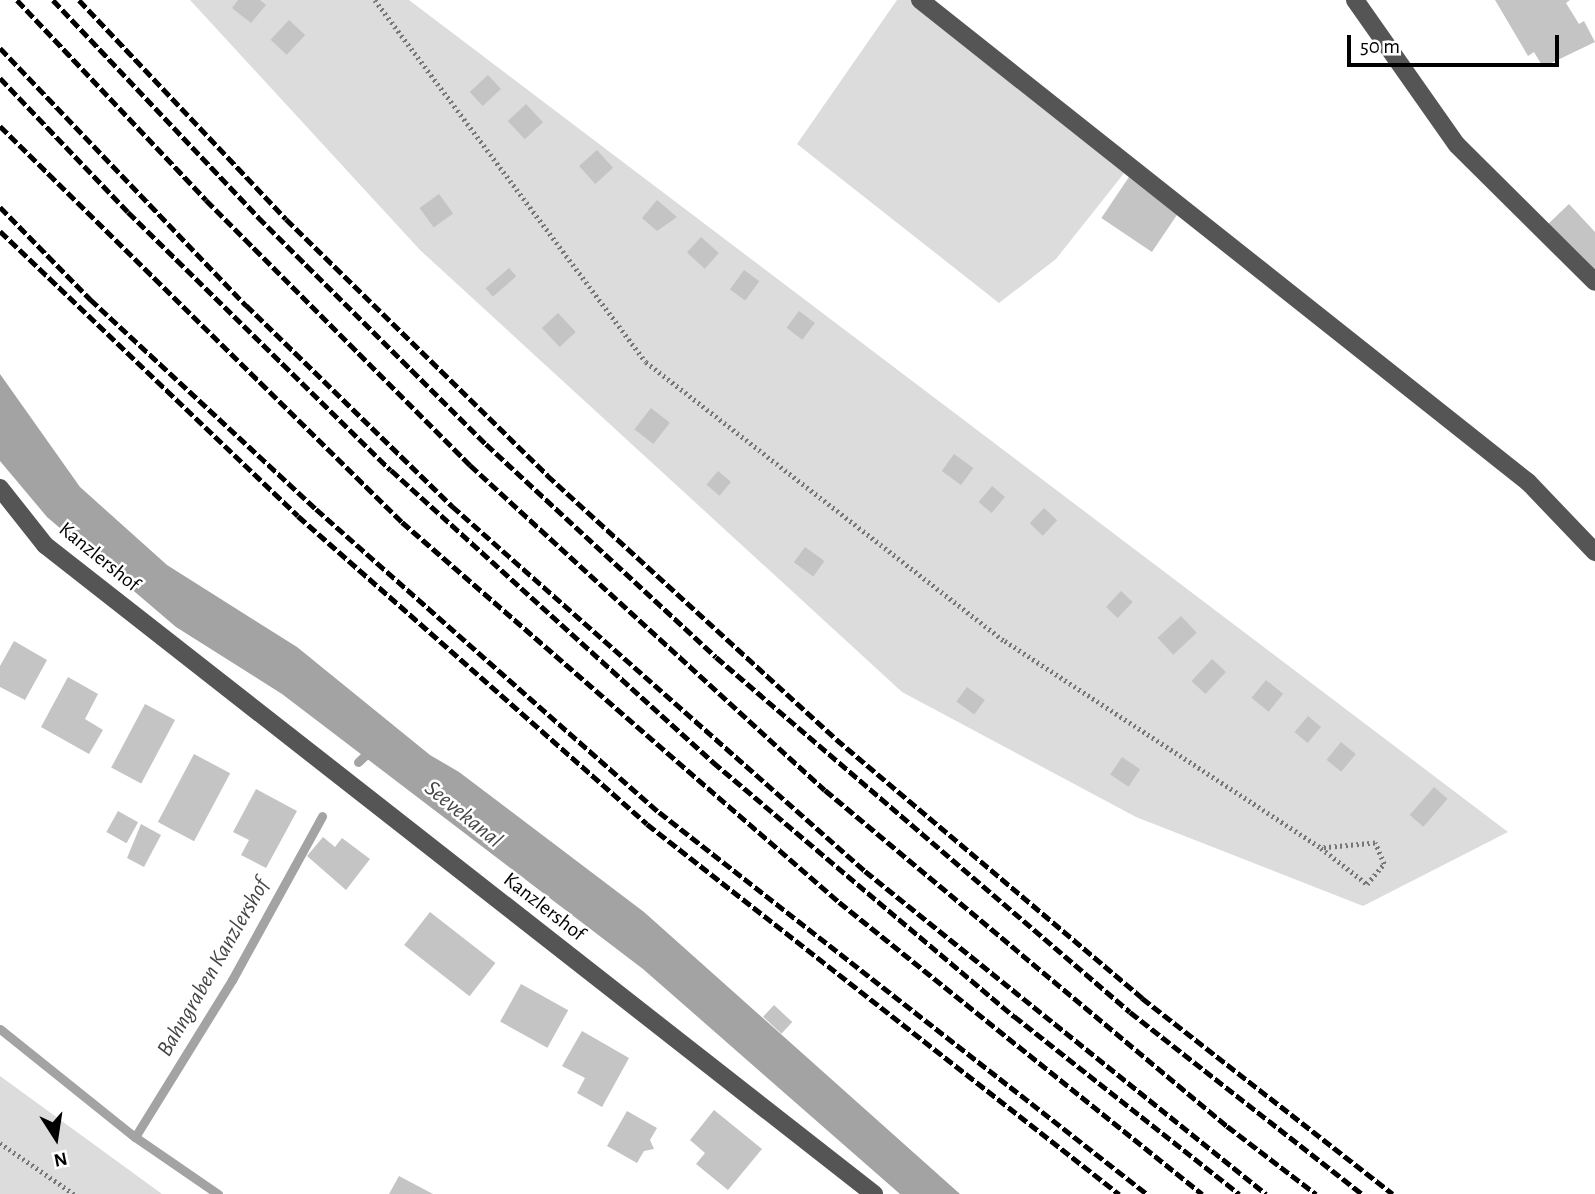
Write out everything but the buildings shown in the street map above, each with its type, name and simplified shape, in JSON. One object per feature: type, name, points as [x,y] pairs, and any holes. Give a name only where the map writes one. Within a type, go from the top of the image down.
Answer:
[{"type":"street","points":[[920,0],[1528,482],[1595,552]]},
{"type":"street","points":[[1355,0],[1457,145],[1595,282]]},
{"type":"street","name":"Kanzlershof","points":[[0,488],[45,545],[874,1194]]},
{"type":"path","points":[[375,0],[508,183],[646,362],[1005,641],[1321,848],[1367,884],[1384,864],[1375,843],[1321,848]]},
{"type":"path","points":[[0,1143],[74,1194]]},
{"type":"shaded area","points":[[190,0],[409,0],[1508,832],[1363,906],[1136,817],[902,692],[420,250]]},
{"type":"shaded area","points":[[897,0],[912,0],[1125,172],[1056,259],[999,303],[797,144]]},
{"type":"shaded area","points":[[0,1076],[162,1194],[0,1194]]},
{"type":"water","name":"Seevekanal","points":[[0,374],[80,487],[167,565],[297,647],[430,755],[459,772],[644,912],[960,1194],[900,1194],[643,969],[282,694],[176,627],[47,517],[0,461]]},
{"type":"waterway","name":"Bahngraben Kanzlershof","points":[[358,762],[372,749]]},
{"type":"waterway","name":"Bahngraben Kanzlershof","points":[[0,1029],[135,1137],[232,980],[322,816]]},
{"type":"waterway","name":"Bahngraben Kanzlershof","points":[[135,1137],[218,1194]]},
{"type":"railway","points":[[17,0],[206,200],[470,465],[825,790],[1227,1126],[1316,1194]]},
{"type":"railway","points":[[53,0],[258,217],[486,444],[716,657],[1130,1012],[1362,1194]]},
{"type":"railway","points":[[79,0],[286,219],[547,475],[836,739],[1142,998],[1393,1194]]},
{"type":"railway","points":[[0,48],[246,305],[452,506],[865,871],[1266,1194]]},
{"type":"railway","points":[[0,78],[128,212],[391,470],[713,762],[1014,1016],[1239,1194]]},
{"type":"railway","points":[[0,126],[402,522],[839,902],[1202,1194]]},
{"type":"railway","points":[[0,207],[90,299],[316,509],[659,812],[1147,1194]]},
{"type":"railway","points":[[0,231],[298,516],[647,824],[1119,1194]]}]
